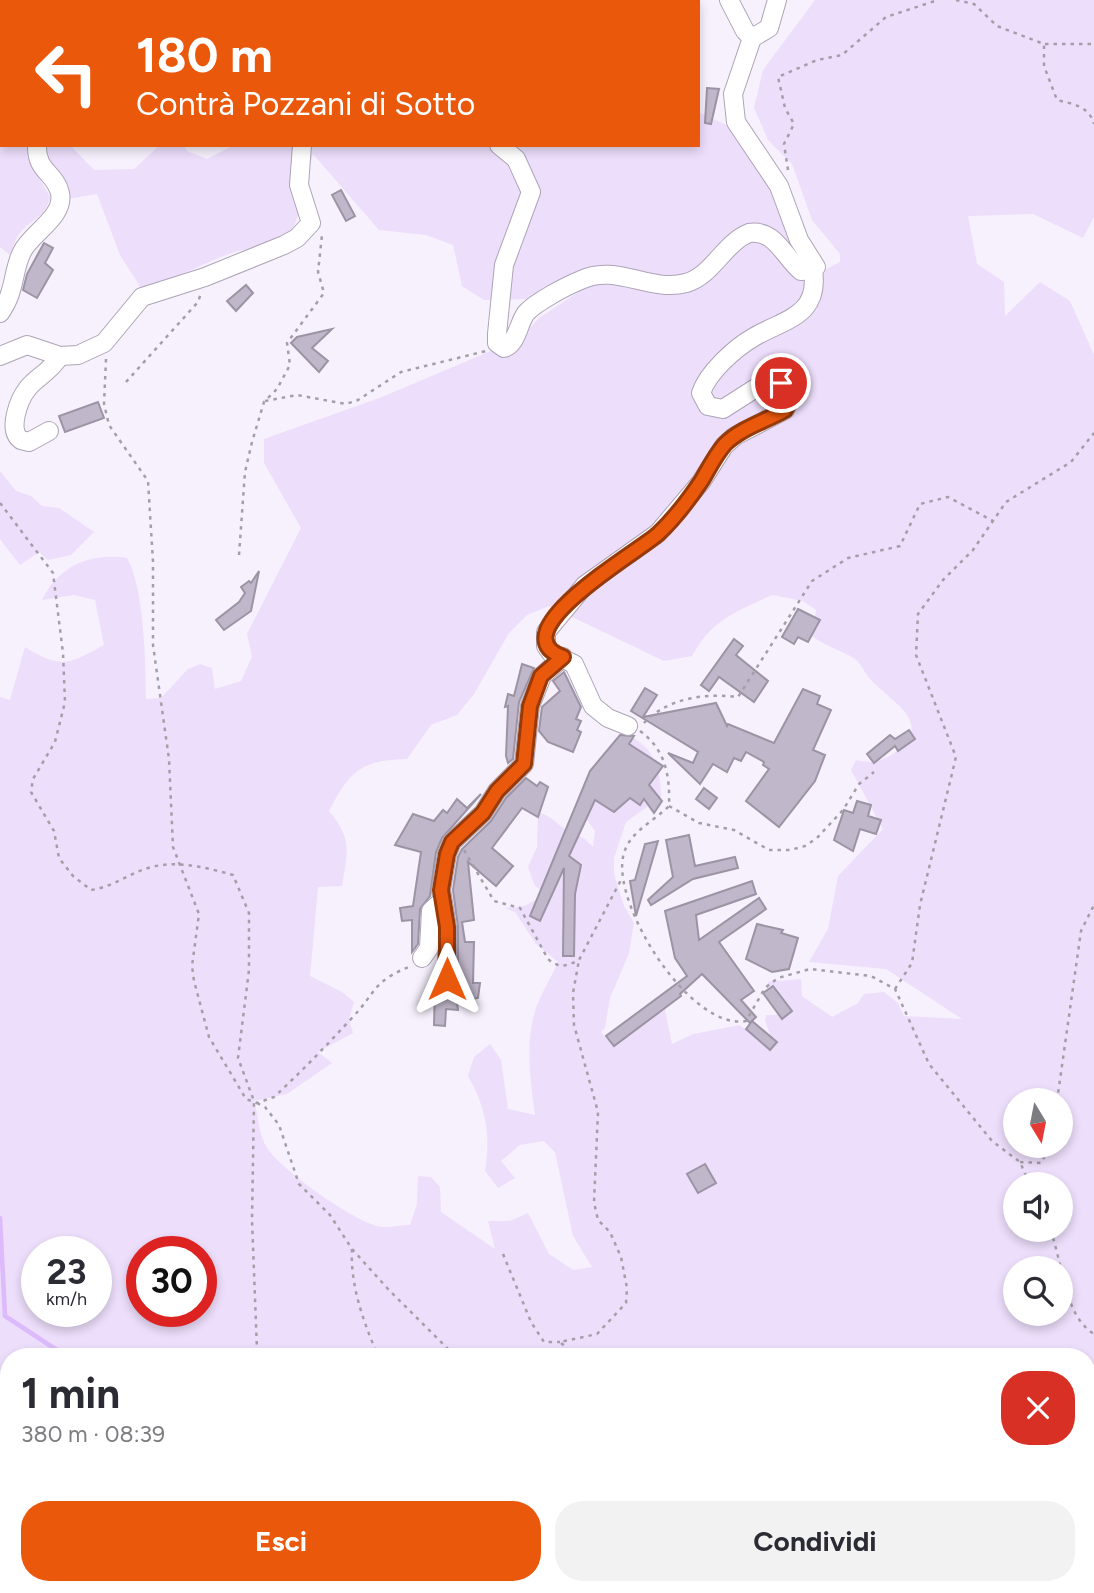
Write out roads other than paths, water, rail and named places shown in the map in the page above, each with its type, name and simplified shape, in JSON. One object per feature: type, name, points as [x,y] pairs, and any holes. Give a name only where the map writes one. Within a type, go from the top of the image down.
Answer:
[{"type":"street","points":[[729,0],[745,31],[752,38]]},
{"type":"street","points":[[628,726],[599,713],[574,664],[551,653],[544,640],[546,632],[567,604],[602,571],[658,533],[701,482],[723,446],[735,436],[785,410],[790,403],[794,390],[774,381],[759,386],[723,409],[708,406],[701,393],[706,382],[736,350],[762,332],[790,320],[807,305],[815,289],[813,270],[816,267],[799,240],[782,192],[765,163],[744,138],[734,113],[733,94],[752,38],[769,28],[777,0]]},
{"type":"street","points":[[0,313],[15,284],[21,253],[51,219],[60,202],[59,190],[39,162],[37,147]]},
{"type":"street","points":[[0,356],[27,345],[60,356],[78,355],[104,343],[142,297],[205,277],[298,238],[311,223],[299,185],[302,147]]},
{"type":"street","points":[[501,147],[516,159],[531,192],[504,265],[498,343],[508,347],[523,318],[534,306],[582,279],[604,273],[642,282],[685,283],[706,272],[749,233],[768,236],[801,271],[813,270]]},
{"type":"street","points":[[49,431],[29,442],[21,440],[15,432],[15,421],[28,388],[49,373],[60,356]]},
{"type":"street","points":[[447,979],[447,927],[442,901],[442,874],[452,842],[483,813],[497,791],[524,764],[530,706],[541,676],[563,657]]},
{"type":"street","points":[[422,958],[429,948],[432,911],[442,901]]},
{"type":"waterway","points":[[0,1218],[5,1316],[54,1348]]}]
